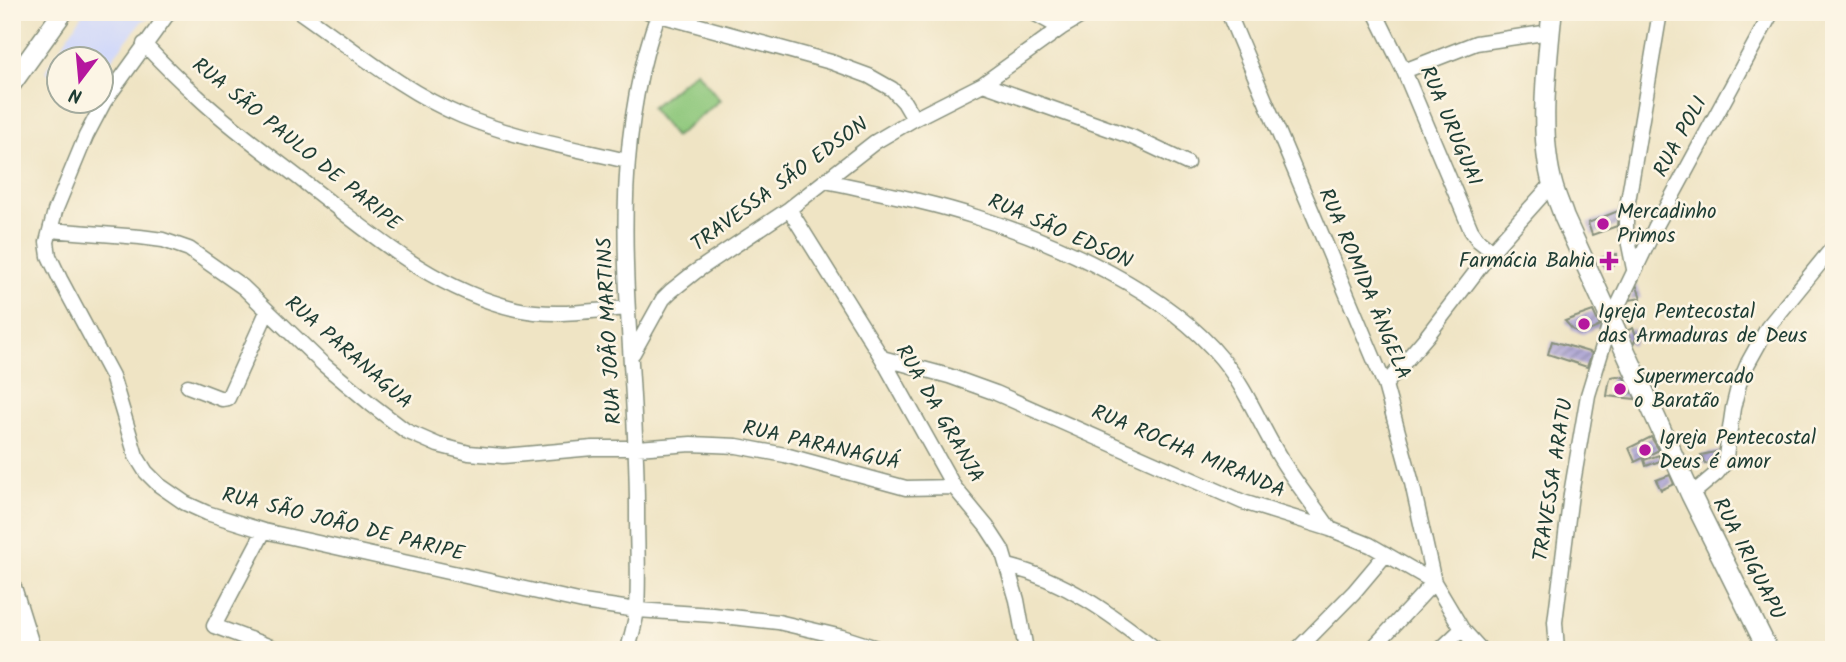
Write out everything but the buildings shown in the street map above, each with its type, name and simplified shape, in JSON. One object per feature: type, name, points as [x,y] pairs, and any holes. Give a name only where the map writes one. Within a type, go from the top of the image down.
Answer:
[{"type":"main road","points":[[12,83],[63,12]]},
{"type":"main road","name":"RUA IRIGUAPU","points":[[1551,22],[1546,86],[1546,140],[1552,184],[1564,217],[1691,495],[1768,650]]},
{"type":"main road","points":[[12,589],[22,613],[31,650]]},
{"type":"street","points":[[50,230],[55,211],[86,136],[104,102],[169,12]]},
{"type":"street","points":[[300,12],[426,98],[461,116],[505,131],[627,162]]},
{"type":"street","points":[[1032,12],[1061,28]]},
{"type":"street","name":"TRAVESSA SÃO EDSON","points":[[632,354],[656,310],[671,291],[789,209],[875,142],[983,84],[1088,12]]},
{"type":"street","name":"RUA ROMIDA ÂNGELA","points":[[1228,12],[1385,385],[1412,483],[1434,582]]},
{"type":"street","name":"RUA URUGUAI","points":[[1376,12],[1471,230],[1478,240],[1492,251]]},
{"type":"street","points":[[1633,269],[1626,230],[1627,203],[1660,12]]},
{"type":"street","name":"RUA POLI","points":[[1611,320],[1633,269],[1772,12]]},
{"type":"street","points":[[655,13],[831,62],[869,76],[892,89],[914,119]]},
{"type":"street","name":"RUA JOÃO MARTINS","points":[[628,650],[637,610],[638,448],[627,308],[624,213],[634,102],[655,13]]},
{"type":"street","points":[[1404,71],[1476,43],[1551,22]]},
{"type":"street","name":"RUA SÃO PAULO DE PARIPE","points":[[144,44],[197,97],[242,134],[392,251],[429,275],[471,296],[519,310],[560,313],[627,308]]},
{"type":"street","points":[[983,84],[1132,137],[1187,163]]},
{"type":"street","name":"RUA SÃO EDSON","points":[[826,181],[977,217],[1089,263],[1150,297],[1192,329],[1221,358],[1237,380],[1283,463],[1331,529]]},
{"type":"street","points":[[1385,385],[1427,336],[1492,251],[1552,184]]},
{"type":"street","name":"RUA DA GRANJA","points":[[789,209],[883,358],[954,487],[1002,550],[1017,600],[1026,650]]},
{"type":"street","name":"RUA PARANAGUA","points":[[50,230],[163,240],[189,249],[243,287],[323,364],[372,405],[406,430],[438,445],[469,453],[503,456],[593,448],[638,448]]},
{"type":"street","name":"RUA SÃO JOÃO DE PARIPE","points":[[50,230],[47,242],[49,256],[112,376],[136,456],[146,472],[159,485],[185,503],[264,531],[481,581],[637,610],[778,622],[883,650]]},
{"type":"street","points":[[1691,495],[1725,463],[1740,384],[1768,327],[1834,246]]},
{"type":"street","points":[[188,386],[222,399],[228,398],[268,312]]},
{"type":"street","name":"TRAVESSA ARATU","points":[[1557,650],[1555,622],[1571,494],[1588,395],[1611,320]]},
{"type":"street","name":"RUA ROCHA MIRANDA","points":[[883,358],[950,376],[985,389],[1243,502],[1331,529],[1386,554],[1434,582],[1462,629],[1480,650]]},
{"type":"street","name":"RUA PARANAGUÁ","points":[[638,448],[691,444],[737,446],[785,455],[906,488],[954,487]]},
{"type":"street","points":[[264,531],[214,626],[279,650]]},
{"type":"street","points":[[1297,650],[1354,592],[1386,554]]},
{"type":"street","points":[[1008,566],[1036,573],[1071,589],[1157,650]]},
{"type":"street","points":[[1371,650],[1434,582]]},
{"type":"street","points":[[1440,650],[1462,629]]},
{"type":"shaded area","points":[[84,12],[161,12],[158,17],[143,20],[116,54],[116,46],[62,46]]},
{"type":"green space","points":[[696,71],[720,100],[675,137],[651,108]]},
{"type":"place","name":"Mercadinho Primos","points":[[1603,224]]},
{"type":"place","name":"Farmácia Bahia","points":[[1609,261]]},
{"type":"place","name":"Igreja Pentecostal das Armaduras de Deus","points":[[1584,324]]},
{"type":"place","name":"Supermercado o Baratão","points":[[1620,389]]},
{"type":"place","name":"Igreja Pentecostal Deus é amor","points":[[1645,450]]}]
